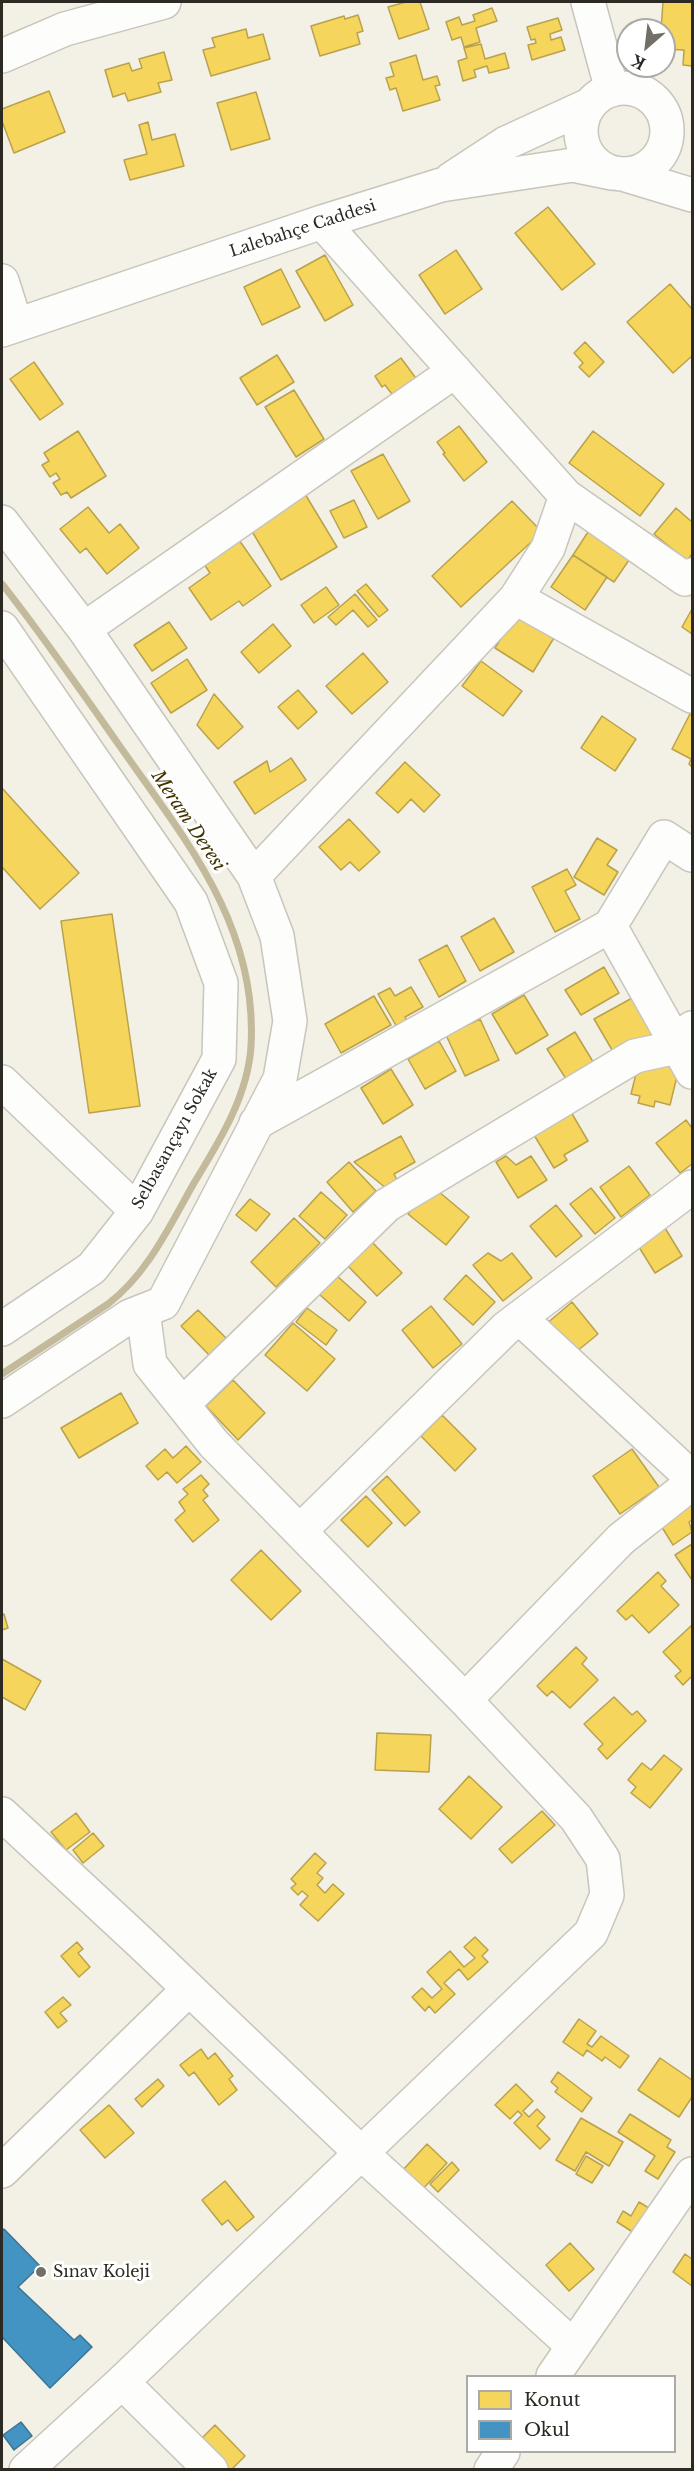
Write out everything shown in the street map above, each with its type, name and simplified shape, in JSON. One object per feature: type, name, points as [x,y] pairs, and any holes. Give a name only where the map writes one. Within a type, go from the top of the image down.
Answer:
[{"type":"street","points":[[2,56],[64,29],[164,2]]},
{"type":"street","points":[[588,2],[601,97],[581,124],[582,145],[589,157],[599,167],[619,174],[640,172],[662,153],[675,128]]},
{"type":"street","points":[[441,185],[506,143],[601,97],[627,88],[641,92],[653,100],[675,128],[693,177]]},
{"type":"street","name":"Lalebahçe Caddesi","points":[[9,327],[322,222],[441,185],[573,165],[619,174],[693,195]]},
{"type":"street","points":[[322,222],[566,496],[685,579],[693,575]]},
{"type":"street","points":[[2,281],[9,327]]},
{"type":"street","points":[[84,629],[455,370]]},
{"type":"street","points":[[254,876],[516,598],[548,548],[566,496]]},
{"type":"street","points":[[2,522],[84,629],[254,876],[277,936],[290,1021],[280,1079],[162,1303],[130,1316],[2,1401]]},
{"type":"street","points":[[516,598],[693,696]]},
{"type":"street","name":"Selbasançayı Sokak","points":[[2,628],[191,902],[221,983],[219,1059],[137,1211],[92,1269],[2,1329]]},
{"type":"street","points":[[256,1123],[610,926],[664,837],[693,855]]},
{"type":"street","points":[[183,1404],[387,1205],[635,1056],[687,1049],[610,926]]},
{"type":"street","points":[[2,1082],[137,1211]]},
{"type":"street","points":[[300,1531],[506,1328],[693,1187]]},
{"type":"street","points":[[26,2469],[122,2382],[591,1933],[607,1895],[603,1859],[576,1818],[465,1700],[214,1444],[150,1364],[142,1311]]},
{"type":"street","points":[[519,1318],[693,1478]]},
{"type":"street","points":[[465,1700],[621,1539],[693,1484]]},
{"type":"street","points":[[2,1814],[360,2152],[573,2346]]},
{"type":"street","points":[[2,2171],[188,1990]]},
{"type":"street","points":[[554,2375],[693,2174]]},
{"type":"street","points":[[122,2382],[211,2469]]},
{"type":"street","points":[[490,2469],[502,2453]]},
{"type":"building: Konut","points":[[406,2],[420,2],[429,29],[399,39],[388,7]]},
{"type":"building: Konut","points":[[663,2],[692,2],[692,66],[683,65],[684,50],[676,50],[676,18],[662,18]]},
{"type":"building: Konut","points":[[492,8],[497,21],[476,28],[480,42],[464,47],[461,37],[452,40],[446,22],[459,17],[462,25],[475,21],[473,15]]},
{"type":"building: Konut","points":[[358,15],[363,31],[357,33],[360,44],[320,56],[311,26],[344,16],[345,19]]},
{"type":"building: Konut","points":[[558,18],[562,30],[550,34],[551,40],[561,37],[565,50],[532,60],[528,45],[536,43],[535,39],[531,40],[527,27]]},
{"type":"building: Konut","points":[[246,29],[248,38],[263,34],[270,59],[211,76],[203,50],[215,47],[212,38]]},
{"type":"building: Konut","points":[[481,44],[485,59],[505,53],[509,68],[489,73],[487,66],[474,70],[476,77],[463,81],[458,61],[467,58],[464,48]]},
{"type":"building: Konut","points":[[164,52],[172,80],[158,83],[161,92],[128,101],[125,93],[113,97],[105,70],[129,63],[132,71],[142,68],[139,59]]},
{"type":"building: Konut","points":[[416,55],[423,80],[437,76],[440,85],[435,86],[440,100],[403,111],[396,88],[390,90],[386,78],[394,76],[390,63]]},
{"type":"building: Konut","points":[[49,91],[65,132],[14,153],[2,121],[2,109]]},
{"type":"building: Konut","points":[[256,92],[270,139],[231,150],[217,103]]},
{"type":"building: Konut","points":[[148,122],[152,140],[175,134],[184,166],[130,180],[124,160],[147,154],[139,125]]},
{"type":"building: Konut","points":[[548,207],[595,264],[562,290],[515,233]]},
{"type":"building: Konut","points":[[456,250],[482,289],[445,314],[419,275]]},
{"type":"building: Konut","points":[[325,255],[353,305],[325,321],[296,271]]},
{"type":"building: Konut","points":[[281,269],[300,307],[262,325],[244,287]]},
{"type":"building: Konut","points":[[670,284],[692,309],[692,356],[673,373],[627,322]]},
{"type":"building: Konut","points":[[585,342],[604,362],[589,377],[579,367],[583,363],[574,353]]},
{"type":"building: Konut","points":[[277,355],[294,382],[257,405],[240,378]]},
{"type":"building: Konut","points":[[401,358],[418,381],[395,398],[385,385],[382,387],[375,376]]},
{"type":"building: Konut","points":[[34,362],[63,404],[40,420],[10,379]]},
{"type":"building: Konut","points":[[294,390],[324,439],[296,457],[265,407]]},
{"type":"building: Konut","points":[[459,426],[487,462],[464,481],[443,454],[445,453],[437,442]]},
{"type":"building: Konut","points":[[78,431],[106,476],[71,498],[67,492],[61,495],[53,483],[60,479],[56,473],[50,477],[42,465],[49,461],[44,453]]},
{"type":"building: Konut","points":[[593,431],[664,484],[640,516],[569,463]]},
{"type":"building: Konut","points":[[383,454],[410,501],[378,519],[351,471]]},
{"type":"building: Konut","points":[[302,489],[337,547],[281,580],[247,523]]},
{"type":"building: Konut","points":[[354,500],[367,527],[344,538],[330,511]]},
{"type":"building: Konut","points":[[512,501],[542,532],[461,607],[432,576]]},
{"type":"building: Konut","points":[[88,507],[109,533],[120,524],[139,548],[107,574],[86,548],[80,553],[60,529]]},
{"type":"building: Konut","points":[[676,508],[692,522],[692,554],[687,561],[654,534]]},
{"type":"building: Konut","points":[[588,532],[629,560],[614,582],[573,555]]},
{"type":"building: Konut","points":[[237,537],[271,586],[243,606],[239,601],[211,620],[189,588],[210,573],[202,561]]},
{"type":"building: Konut","points":[[573,555],[607,577],[585,610],[551,587]]},
{"type":"building: Konut","points":[[366,584],[388,610],[379,617],[357,591]]},
{"type":"building: Konut","points":[[326,587],[339,605],[314,623],[301,605]]},
{"type":"building: Konut","points":[[355,594],[377,620],[368,627],[353,610],[336,625],[328,617]]},
{"type":"building: Konut","points":[[692,609],[692,634],[682,627]]},
{"type":"building: Konut","points":[[519,610],[557,633],[533,672],[495,648]]},
{"type":"building: Konut","points":[[169,622],[187,648],[152,671],[134,645]]},
{"type":"building: Konut","points":[[273,624],[291,646],[259,673],[241,652]]},
{"type":"building: Konut","points":[[363,653],[388,682],[352,714],[326,686]]},
{"type":"building: Konut","points":[[187,659],[207,690],[171,713],[151,683]]},
{"type":"building: Konut","points":[[481,661],[522,691],[503,716],[462,686]]},
{"type":"building: Konut","points":[[298,690],[317,712],[298,729],[278,707]]},
{"type":"building: Konut","points":[[214,694],[243,727],[218,749],[197,725]]},
{"type":"building: Konut","points":[[692,710],[692,767],[689,764],[691,759],[672,749]]},
{"type":"building: Konut","points":[[602,716],[636,739],[615,771],[581,748]]},
{"type":"building: Konut","points":[[291,758],[306,780],[255,814],[234,782],[267,761],[270,772]]},
{"type":"building: Konut","points":[[405,762],[440,795],[424,812],[411,799],[398,813],[376,793]]},
{"type":"building: Konut","points":[[2,788],[79,873],[40,909],[2,867]]},
{"type":"building: Konut","points":[[349,819],[380,852],[359,871],[350,862],[341,870],[319,847]]},
{"type":"building: Konut","points":[[597,838],[617,850],[607,865],[618,872],[604,895],[574,877]]},
{"type":"building: Konut","points":[[567,869],[576,885],[565,891],[580,919],[555,932],[532,887]]},
{"type":"building: Konut","points":[[112,914],[140,1106],[89,1113],[61,921]]},
{"type":"building: Konut","points":[[494,918],[514,952],[480,971],[461,937]]},
{"type":"building: Konut","points":[[447,945],[466,981],[439,997],[419,960]]},
{"type":"building: Konut","points":[[604,967],[619,993],[581,1015],[565,990]]},
{"type":"building: Konut","points":[[411,987],[423,1007],[405,1017],[408,1023],[398,1029],[378,994],[390,988],[395,996]]},
{"type":"building: Konut","points":[[524,995],[548,1035],[516,1054],[492,1014]]},
{"type":"building: Konut","points":[[374,996],[391,1025],[341,1053],[325,1024]]},
{"type":"building: Konut","points":[[634,997],[655,1033],[615,1055],[594,1019]]},
{"type":"building: Konut","points":[[480,1019],[499,1060],[465,1076],[446,1035]]},
{"type":"building: Konut","points":[[575,1032],[595,1065],[568,1082],[547,1049]]},
{"type":"building: Konut","points":[[439,1041],[456,1071],[425,1089],[408,1059]]},
{"type":"building: Konut","points":[[641,1054],[680,1064],[670,1105],[655,1101],[654,1107],[638,1103],[640,1096],[631,1094]]},
{"type":"building: Konut","points":[[391,1069],[413,1105],[383,1124],[361,1088]]},
{"type":"building: Konut","points":[[571,1112],[588,1141],[564,1155],[567,1160],[554,1168],[534,1135]]},
{"type":"building: Konut","points":[[686,1120],[692,1128],[692,1164],[680,1173],[656,1143]]},
{"type":"building: Konut","points":[[401,1136],[415,1162],[394,1174],[398,1182],[387,1189],[354,1162]]},
{"type":"building: Konut","points":[[506,1156],[516,1165],[531,1156],[547,1180],[518,1198],[496,1162]]},
{"type":"building: Konut","points":[[349,1162],[376,1191],[353,1212],[327,1182]]},
{"type":"building: Konut","points":[[629,1166],[650,1195],[621,1217],[600,1187]]},
{"type":"building: Konut","points":[[432,1186],[469,1217],[446,1245],[408,1214]]},
{"type":"building: Konut","points":[[591,1188],[615,1218],[595,1234],[570,1204]]},
{"type":"building: Konut","points":[[321,1192],[347,1215],[325,1239],[299,1216]]},
{"type":"building: Konut","points":[[250,1199],[270,1214],[256,1231],[236,1215]]},
{"type":"building: Konut","points":[[556,1205],[582,1236],[556,1257],[530,1226]]},
{"type":"building: Konut","points":[[294,1218],[320,1243],[276,1287],[251,1262]]},
{"type":"building: Konut","points":[[662,1223],[682,1256],[655,1273],[634,1239]]},
{"type":"building: Konut","points":[[371,1241],[402,1273],[377,1296],[346,1264]]},
{"type":"building: Konut","points":[[488,1253],[501,1261],[512,1253],[532,1278],[503,1301],[473,1265]]},
{"type":"building: Konut","points":[[336,1275],[366,1302],[349,1321],[319,1294]]},
{"type":"building: Konut","points":[[466,1275],[495,1302],[473,1325],[444,1299]]},
{"type":"building: Konut","points":[[572,1302],[598,1334],[571,1356],[545,1325]]},
{"type":"building: Konut","points":[[431,1306],[462,1344],[433,1368],[402,1330]]},
{"type":"building: Konut","points":[[307,1308],[337,1330],[326,1345],[296,1322]]},
{"type":"building: Konut","points":[[198,1310],[226,1338],[209,1355],[181,1326]]},
{"type":"building: Konut","points":[[293,1323],[335,1359],[307,1391],[265,1355]]},
{"type":"building: Konut","points":[[233,1380],[265,1413],[238,1440],[206,1406]]},
{"type":"building: Konut","points":[[121,1393],[138,1423],[79,1458],[61,1428]]},
{"type":"building: Konut","points":[[442,1415],[476,1449],[455,1471],[421,1436]]},
{"type":"building: Konut","points":[[186,1446],[201,1462],[177,1483],[167,1472],[158,1480],[146,1466],[165,1449],[173,1458]]},
{"type":"building: Konut","points":[[632,1449],[659,1487],[620,1514],[593,1476]]},
{"type":"building: Konut","points":[[201,1475],[209,1484],[203,1490],[208,1496],[203,1500],[219,1520],[193,1542],[175,1520],[185,1511],[179,1502],[188,1494],[183,1489]]},
{"type":"building: Konut","points":[[387,1476],[420,1512],[405,1526],[372,1490]]},
{"type":"building: Konut","points":[[366,1496],[392,1523],[368,1547],[341,1520]]},
{"type":"building: Konut","points":[[692,1503],[692,1520],[689,1522],[692,1532],[673,1545],[660,1524]]},
{"type":"building: Konut","points":[[692,1544],[692,1580],[675,1555]]},
{"type":"building: Konut","points":[[261,1550],[301,1591],[271,1620],[231,1580]]},
{"type":"building: Konut","points":[[658,1572],[666,1581],[661,1586],[679,1605],[649,1633],[632,1615],[626,1620],[617,1611]]},
{"type":"building: Konut","points":[[4,1614],[8,1628],[2,1630],[2,1615]]},
{"type":"building: Konut","points":[[692,1625],[692,1676],[683,1685],[675,1676],[681,1671],[663,1652]]},
{"type":"building: Konut","points":[[576,1647],[587,1658],[582,1664],[598,1680],[570,1708],[552,1691],[547,1696],[537,1686]]},
{"type":"building: Konut","points":[[2,1659],[41,1681],[25,1710],[2,1697]]},
{"type":"building: Konut","points":[[614,1697],[632,1715],[637,1711],[646,1721],[607,1759],[598,1749],[603,1744],[584,1724]]},
{"type":"building: Konut","points":[[377,1733],[431,1735],[429,1772],[375,1770]]},
{"type":"building: Konut","points":[[664,1755],[682,1769],[650,1808],[631,1793],[636,1787],[628,1780],[642,1763],[651,1770]]},
{"type":"building: Konut","points":[[469,1776],[502,1807],[471,1839],[439,1809]]},
{"type":"building: Konut","points":[[542,1811],[555,1825],[512,1863],[499,1849]]},
{"type":"building: Konut","points":[[76,1813],[90,1832],[66,1850],[51,1832]]},
{"type":"building: Konut","points":[[93,1833],[104,1846],[83,1863],[73,1850]]},
{"type":"building: Konut","points":[[315,1853],[326,1863],[317,1873],[323,1878],[317,1885],[325,1893],[333,1884],[344,1894],[318,1921],[300,1905],[308,1896],[302,1891],[298,1895],[291,1888],[296,1884],[291,1879]]},
{"type":"building: Konut","points":[[475,1937],[488,1950],[482,1956],[488,1962],[468,1980],[459,1969],[444,1983],[455,1994],[435,2013],[429,2006],[425,2011],[412,1997],[422,1988],[432,1998],[442,1989],[427,1972],[450,1951],[464,1967],[475,1958],[464,1947]]},
{"type":"building: Konut","points":[[77,1942],[83,1949],[78,1953],[90,1967],[79,1977],[61,1956]]},
{"type":"building: Konut","points":[[63,1997],[71,2005],[60,2013],[67,2021],[58,2028],[45,2012]]},
{"type":"building: Konut","points":[[579,2019],[596,2031],[587,2044],[592,2047],[601,2036],[629,2056],[620,2068],[605,2057],[602,2061],[587,2050],[583,2056],[563,2042]]},
{"type":"building: Konut","points":[[201,2049],[208,2059],[215,2053],[233,2076],[229,2079],[237,2090],[219,2105],[194,2072],[189,2076],[180,2065]]},
{"type":"building: Konut","points":[[660,2058],[692,2080],[692,2097],[679,2117],[638,2090]]},
{"type":"building: Konut","points":[[558,2072],[592,2098],[582,2112],[555,2092],[558,2088],[551,2082]]},
{"type":"building: Konut","points":[[158,2079],[164,2086],[142,2107],[135,2099]]},
{"type":"building: Konut","points":[[516,2084],[533,2101],[523,2111],[529,2117],[537,2109],[545,2117],[537,2126],[550,2139],[540,2149],[514,2123],[522,2115],[518,2111],[510,2119],[495,2105]]},
{"type":"building: Konut","points":[[109,2105],[134,2133],[105,2158],[80,2130]]},
{"type":"building: Konut","points":[[630,2114],[671,2140],[667,2147],[675,2152],[658,2179],[645,2171],[655,2156],[618,2132]]},
{"type":"building: Konut","points":[[581,2118],[623,2142],[609,2166],[586,2152],[575,2171],[556,2160]]},
{"type":"building: Konut","points":[[427,2144],[447,2163],[421,2191],[401,2172]]},
{"type":"building: Konut","points":[[586,2156],[603,2166],[592,2183],[576,2174]]},
{"type":"building: Konut","points":[[452,2162],[459,2170],[438,2192],[430,2184]]},
{"type":"building: Konut","points":[[225,2181],[254,2217],[237,2231],[228,2220],[222,2225],[202,2200]]},
{"type":"building: Konut","points":[[639,2202],[657,2213],[642,2238],[617,2222],[623,2211],[631,2216]]},
{"type":"building: Konut","points":[[570,2243],[594,2269],[569,2291],[546,2265]]},
{"type":"building: Konut","points":[[685,2254],[692,2259],[692,2286],[673,2272]]},
{"type":"building: Konut","points":[[215,2425],[245,2456],[231,2470],[219,2470],[195,2445]]},
{"type":"building: Okul","points":[[4,2229],[40,2266],[18,2287],[74,2340],[80,2335],[92,2347],[50,2388],[2,2337],[2,2231]]},
{"type":"building: Okul","points":[[21,2422],[32,2436],[14,2450],[3,2435]]},
{"type":"waterway","name":"Meram Deresi","points":[[2,584],[62,664],[168,814],[212,885],[229,922],[242,961],[250,1002],[251,1046],[249,1065],[231,1118],[146,1264],[122,1292],[108,1304],[2,1374]]},
{"type":"place","name":"Sınav Koleji","points":[[41,2272]]}]
